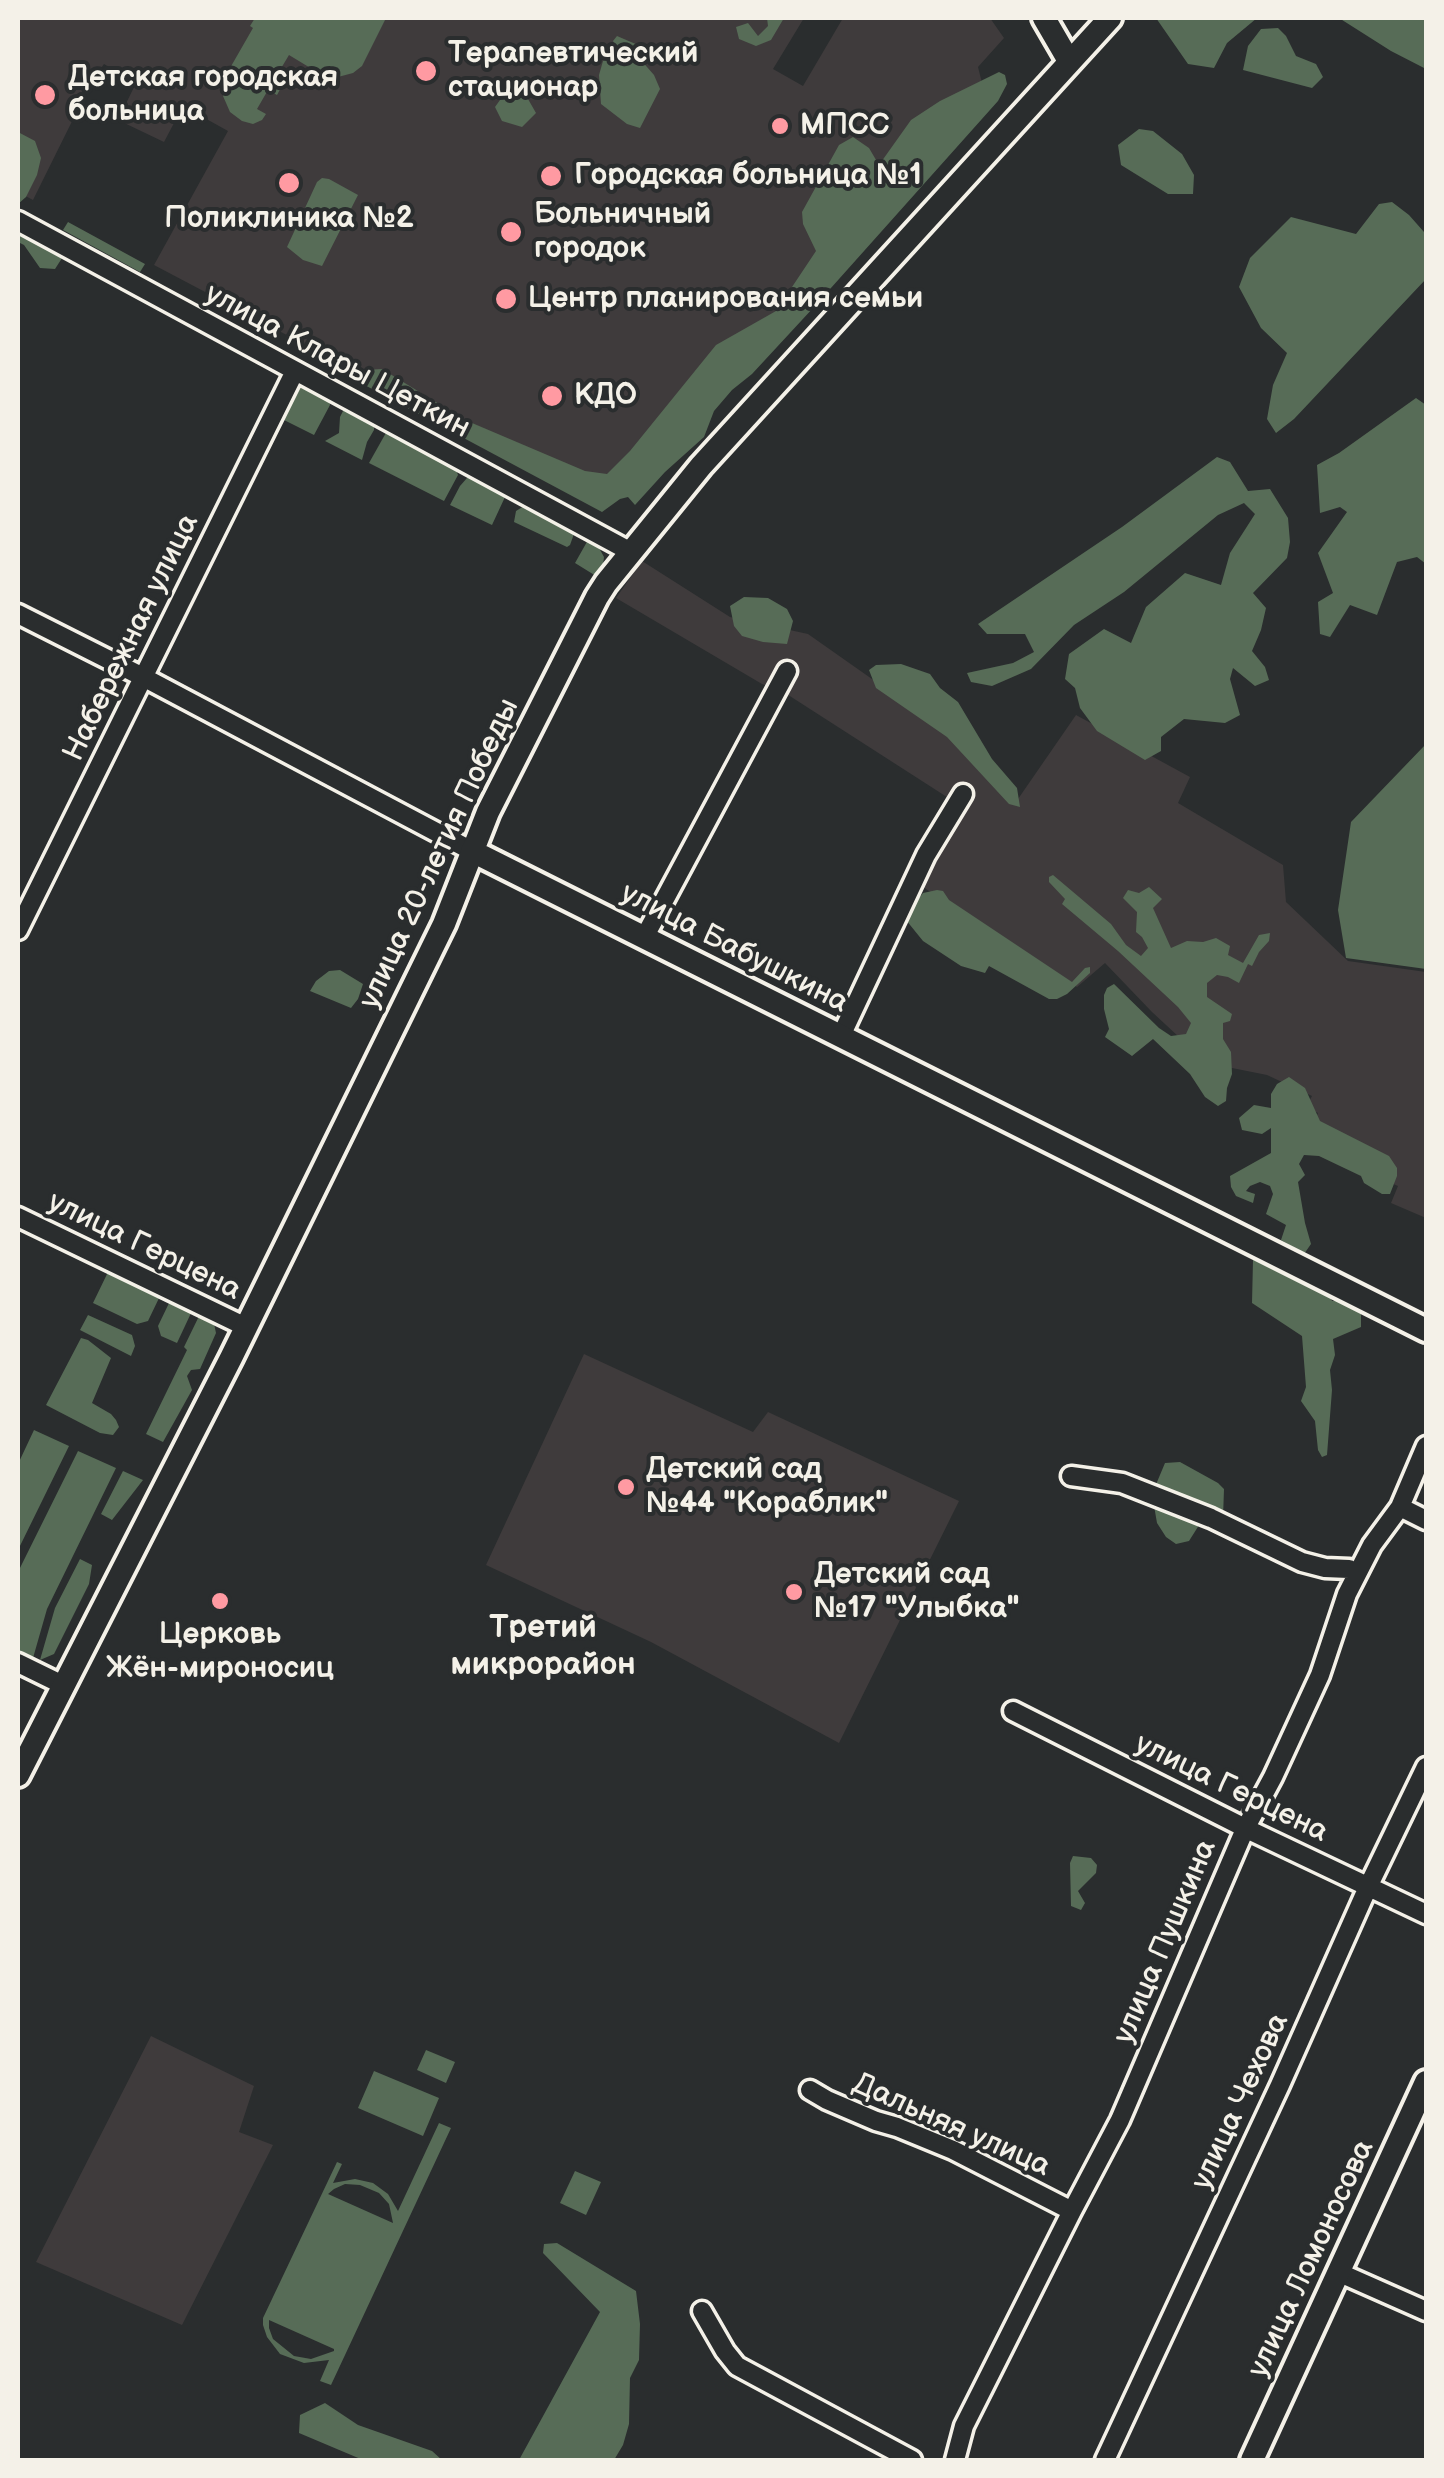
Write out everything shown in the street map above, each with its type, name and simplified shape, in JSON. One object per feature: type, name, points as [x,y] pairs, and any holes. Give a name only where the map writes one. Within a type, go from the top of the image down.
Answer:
[{"type":"street","points":[[1044,18],[1069,61]]},
{"type":"street","name":"улица 20-летия Победы","points":[[18,1775],[246,1327],[444,924],[497,795],[597,597],[701,466],[1106,19]]},
{"type":"street","name":"улица Клары Цеткин","points":[[18,221],[631,552]]},
{"type":"street","name":"Набережная улица","points":[[18,930],[295,371]]},
{"type":"street","name":"улица Бабушкина","points":[[18,614],[472,851],[1426,1330]]},
{"type":"street","points":[[644,938],[786,670]]},
{"type":"street","points":[[841,1036],[926,854],[963,794]]},
{"type":"street","name":"улица Герцена","points":[[18,1217],[246,1327]]},
{"type":"street","name":"улица Пушкина","points":[[955,2460],[964,2426],[1120,2120],[1245,1828],[1320,1675],[1347,1594],[1372,1545],[1400,1507],[1426,1446]]},
{"type":"street","points":[[1071,1476],[1122,1483],[1211,1518],[1302,1562],[1349,1569]]},
{"type":"street","points":[[1400,1507],[1426,1520]]},
{"type":"street","points":[[18,1662],[62,1685]]},
{"type":"street","name":"улица Герцена","points":[[1013,1711],[1426,1914]]},
{"type":"street","name":"улица Чехова","points":[[1105,2460],[1426,1767]]},
{"type":"street","name":"улица Ломоносова","points":[[1252,2460],[1426,2082]]},
{"type":"street","name":"Дальняя улица","points":[[810,2090],[843,2108],[953,2150],[1072,2210]]},
{"type":"street","points":[[1340,2272],[1426,2312]]},
{"type":"street","points":[[702,2312],[737,2366],[912,2460]]},
{"type":"shaded area","name":"Больничный городок","points":[[18,18],[804,18],[773,69],[803,86],[843,18],[990,18],[1004,38],[978,67],[982,83],[607,504],[154,265],[228,131],[183,106],[164,142],[118,120],[136,83],[104,64],[33,200],[18,192]]},
{"type":"shaded area","points":[[642,561],[730,617],[808,634],[963,743],[1018,799],[1076,715],[1190,777],[1178,803],[1283,865],[1286,902],[1348,961],[1426,972],[1426,1218],[1391,1203],[1398,1186],[1384,1180],[1312,1126],[1318,1113],[1306,1107],[1312,1096],[1267,1075],[1207,1063],[1105,963],[1077,987],[909,878],[950,799],[782,691],[762,684],[616,598]]},
{"type":"shaded area","points":[[584,1354],[753,1432],[768,1412],[959,1501],[839,1743],[651,1642],[486,1565]]},
{"type":"shaded area","points":[[151,2036],[254,2086],[239,2132],[273,2145],[182,2325],[36,2262]]},
{"type":"green space","points":[[255,18],[386,18],[362,66],[353,73],[338,77],[317,72],[289,55],[277,75],[285,80],[277,95],[268,90],[257,109],[266,114],[253,124],[230,112],[222,82]]},
{"type":"green space","points":[[767,18],[784,18],[771,40],[756,46],[739,39],[736,27],[748,23],[758,36],[768,26]]},
{"type":"green space","points":[[1156,18],[1257,18],[1227,43],[1214,68],[1188,64]]},
{"type":"green space","points":[[1339,18],[1426,18],[1426,69],[1391,51]]},
{"type":"green space","points":[[1278,28],[1296,56],[1316,64],[1323,77],[1312,88],[1243,70],[1248,46],[1261,29]]},
{"type":"green space","points":[[617,36],[645,48],[640,59],[660,89],[640,128],[627,124],[601,104],[599,75],[603,61],[617,49],[613,41]]},
{"type":"green space","points":[[999,72],[1005,75],[1007,84],[998,101],[814,307],[732,390],[714,411],[704,437],[635,505],[628,497],[602,512],[359,382],[365,370],[382,369],[465,420],[585,471],[607,474],[716,345],[776,311],[816,251],[803,224],[802,212],[839,145],[853,137],[869,148],[879,165],[911,120]]},
{"type":"green space","points":[[518,87],[536,113],[522,127],[502,121],[495,107]]},
{"type":"green space","points":[[1139,129],[1153,131],[1182,154],[1194,175],[1193,194],[1168,194],[1121,165],[1118,145]]},
{"type":"green space","points":[[18,132],[35,141],[41,158],[26,197],[18,204]]},
{"type":"green space","points":[[322,178],[358,195],[322,266],[303,260],[287,247]]},
{"type":"green space","points":[[1392,202],[1424,232],[1426,229],[1426,279],[1294,419],[1276,433],[1267,419],[1273,385],[1287,353],[1261,328],[1239,287],[1250,258],[1291,217],[1356,234],[1379,204]]},
{"type":"green space","points":[[68,222],[145,264],[140,272],[63,230]]},
{"type":"green space","points":[[18,227],[64,255],[55,269],[40,268],[18,242]]},
{"type":"green space","points":[[301,385],[329,400],[314,435],[280,418],[295,388]]},
{"type":"green space","points":[[1416,398],[1426,405],[1426,564],[1417,557],[1397,562],[1377,615],[1350,605],[1330,637],[1320,634],[1318,602],[1333,593],[1318,553],[1347,512],[1340,507],[1320,513],[1317,465]]},
{"type":"green space","points":[[345,407],[374,422],[362,460],[325,441],[339,433]]},
{"type":"green space","points":[[387,431],[455,467],[458,475],[444,501],[369,463]]},
{"type":"green space","points":[[1217,457],[1230,462],[1248,491],[1270,489],[1288,518],[1287,558],[1253,593],[1266,608],[1252,651],[1265,667],[1269,680],[1255,686],[1233,668],[1230,679],[1240,715],[1225,723],[1184,719],[1161,737],[1161,751],[1145,760],[1097,731],[1080,708],[1075,688],[1065,679],[1069,654],[1104,629],[1131,643],[1146,607],[1185,573],[1221,585],[1230,553],[1255,514],[1244,503],[1218,515],[1124,592],[1074,625],[1031,669],[992,686],[971,682],[967,673],[1013,663],[1034,652],[1025,634],[987,634],[978,624]]},
{"type":"green space","points":[[473,477],[503,492],[505,497],[492,525],[450,505],[460,486]]},
{"type":"green space","points":[[524,506],[575,531],[570,545],[514,522],[516,511]]},
{"type":"green space","points":[[588,540],[598,546],[604,557],[596,576],[575,563]]},
{"type":"green space","points":[[744,597],[768,598],[787,609],[793,621],[787,644],[742,636],[734,626],[730,606]]},
{"type":"green space","points":[[901,664],[930,674],[958,702],[992,759],[1017,788],[1020,807],[1009,804],[947,737],[876,688],[869,670],[876,665]]},
{"type":"green space","points":[[1426,744],[1426,969],[1346,958],[1338,910],[1351,822]]},
{"type":"green space","points":[[1053,875],[1111,924],[1126,945],[1141,956],[1148,948],[1136,932],[1137,912],[1123,898],[1128,890],[1139,893],[1149,887],[1162,899],[1153,908],[1171,948],[1187,941],[1216,938],[1230,946],[1228,955],[1243,963],[1259,935],[1270,933],[1269,941],[1252,966],[1248,964],[1239,983],[1217,975],[1207,983],[1207,997],[1232,1014],[1230,1021],[1223,1023],[1232,1074],[1226,1101],[1218,1106],[1205,1097],[1190,1074],[1153,1039],[1132,1056],[1105,1037],[1109,1029],[1104,995],[1114,984],[1171,1036],[1186,1034],[1191,1023],[1118,951],[1062,904],[1065,899],[1049,882]]},
{"type":"green space","points":[[937,890],[1072,982],[1085,968],[1090,967],[1090,973],[1067,994],[1049,999],[989,966],[985,973],[961,966],[923,941],[906,920],[923,893]]},
{"type":"green space","points":[[340,970],[363,984],[351,1008],[310,991],[329,971]]},
{"type":"green space","points":[[1289,1077],[1305,1088],[1320,1121],[1389,1156],[1397,1168],[1390,1194],[1382,1194],[1364,1183],[1361,1176],[1319,1156],[1304,1155],[1299,1164],[1305,1175],[1298,1182],[1311,1244],[1304,1254],[1281,1240],[1286,1225],[1266,1214],[1273,1194],[1270,1186],[1260,1182],[1250,1186],[1246,1191],[1255,1194],[1253,1203],[1236,1196],[1230,1176],[1271,1153],[1271,1128],[1262,1134],[1242,1130],[1239,1118],[1254,1105],[1271,1108],[1271,1094],[1277,1084]]},
{"type":"green space","points":[[1253,1260],[1361,1314],[1361,1327],[1333,1339],[1327,1455],[1322,1457],[1315,1421],[1301,1401],[1306,1387],[1302,1336],[1252,1303]]},
{"type":"green space","points":[[109,1270],[160,1296],[148,1321],[137,1324],[93,1303]]},
{"type":"green space","points":[[170,1301],[192,1311],[177,1343],[161,1336],[158,1326]]},
{"type":"green space","points":[[201,1312],[213,1319],[216,1333],[200,1369],[191,1370],[187,1376],[192,1390],[163,1442],[146,1434]]},
{"type":"green space","points":[[88,1315],[132,1335],[135,1346],[131,1356],[80,1330]]},
{"type":"green space","points":[[81,1338],[111,1358],[92,1403],[116,1420],[119,1427],[113,1435],[100,1433],[46,1405]]},
{"type":"green space","points":[[34,1430],[69,1446],[18,1550],[18,1464]]},
{"type":"green space","points":[[78,1451],[116,1468],[47,1609],[33,1658],[18,1651],[18,1572]]},
{"type":"green space","points":[[1180,1462],[1224,1489],[1223,1518],[1201,1522],[1189,1541],[1176,1544],[1157,1523],[1152,1494],[1165,1463]]},
{"type":"green space","points":[[123,1471],[143,1480],[112,1520],[101,1514]]},
{"type":"green space","points":[[80,1559],[92,1565],[89,1584],[54,1654],[40,1660],[55,1608]]},
{"type":"green space","points":[[1073,1856],[1091,1858],[1097,1865],[1096,1873],[1078,1891],[1085,1903],[1081,1910],[1071,1906]]},
{"type":"green space","points":[[426,2050],[455,2062],[446,2083],[417,2070]]},
{"type":"green space","points":[[374,2071],[439,2098],[423,2136],[358,2108]]},
{"type":"green space","points":[[439,2123],[451,2128],[331,2385],[320,2381],[329,2360],[304,2363],[280,2354],[267,2337],[263,2318],[337,2162],[342,2164],[333,2183],[355,2179],[373,2183],[388,2194],[398,2211]],"holes":[[[345,2184],[379,2193],[389,2204],[393,2223],[328,2194]],[[269,2320],[334,2349],[334,2351],[311,2359],[294,2356],[273,2339]]]},
{"type":"green space","points":[[575,2171],[601,2182],[586,2215],[560,2203]]},
{"type":"green space","points":[[557,2243],[636,2291],[639,2360],[630,2378],[629,2424],[614,2460],[519,2460],[600,2312],[543,2253],[544,2244]]},
{"type":"green space","points":[[325,2403],[358,2425],[432,2451],[442,2460],[363,2460],[299,2433],[300,2415]]},
{"type":"place","name":"Терапевтический стационар","points":[[426,71]]},
{"type":"place","name":"Детская городская больница","points":[[45,95]]},
{"type":"place","name":"МПСС","points":[[780,126]]},
{"type":"place","name":"Городская больница №1","points":[[551,176]]},
{"type":"place","name":"Поликлиника №2","points":[[289,183]]},
{"type":"place","name":"Больничный городок","points":[[511,232]]},
{"type":"place","name":"Центр планирования семьи","points":[[506,299]]},
{"type":"place","name":"КДО","points":[[552,396]]},
{"type":"place","name":"Детский сад №44 \"Кораблик\"","points":[[626,1487]]},
{"type":"place","name":"Детский сад №17 \"Улыбка\"","points":[[794,1592]]},
{"type":"place","name":"Церковь Жён-мироносиц","points":[[220,1601]]},
{"type":"district","name":"Третий микрорайон","points":[[543,1648]]}]
